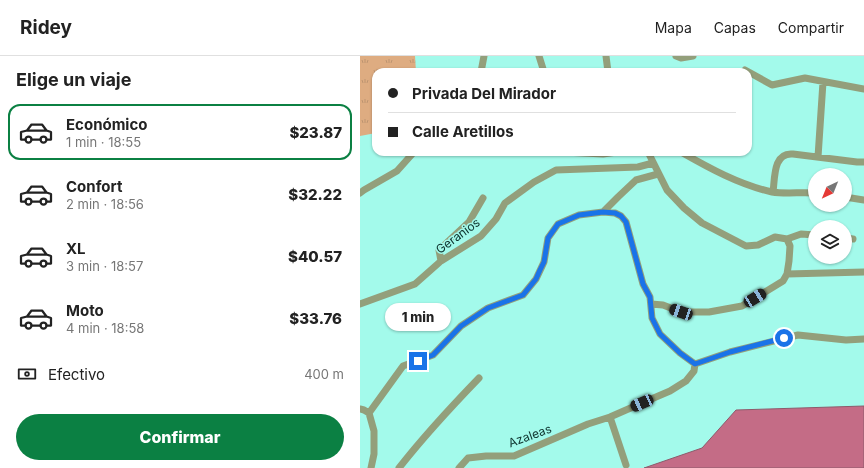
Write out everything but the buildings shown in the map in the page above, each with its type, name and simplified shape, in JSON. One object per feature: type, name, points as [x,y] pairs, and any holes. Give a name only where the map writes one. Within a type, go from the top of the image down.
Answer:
[{"type":"street","points":[[482,68],[484,56]]},
{"type":"street","points":[[539,56],[543,68]]},
{"type":"street","points":[[606,56],[608,68]]},
{"type":"street","points":[[676,56],[681,58],[693,56]]},
{"type":"street","points":[[752,74],[772,86],[805,78],[864,89]]},
{"type":"street","points":[[818,157],[823,82]]},
{"type":"street","points":[[773,192],[777,163],[782,156],[789,154],[864,162]]},
{"type":"street","points":[[360,193],[397,171],[410,156]]},
{"type":"street","points":[[650,156],[667,190],[684,208],[702,223],[746,246],[758,245],[775,237],[786,239],[801,234],[808,234]]},
{"type":"street","points":[[689,156],[745,184],[773,192],[808,192]]},
{"type":"street","name":"Geranios","points":[[360,304],[415,284],[441,261],[481,236],[496,219],[505,203],[534,182],[556,170],[638,167],[653,163]]},
{"type":"street","points":[[603,212],[636,180],[658,174]]},
{"type":"street","points":[[441,261],[439,250],[469,222],[483,198]]},
{"type":"street","points":[[852,198],[864,200]]},
{"type":"street","points":[[371,468],[374,454],[374,431],[370,413],[404,366],[433,355],[461,326],[488,308],[523,295],[536,279],[544,262],[548,238],[558,224],[579,215],[603,212],[615,213],[621,216],[626,222],[643,284],[650,297],[652,318],[660,334],[680,353],[695,364],[730,352],[798,335],[846,340],[864,339]]},
{"type":"street","points":[[651,304],[681,312],[709,312],[742,306],[783,282],[787,274],[790,261],[790,246],[786,239]]},
{"type":"street","points":[[787,274],[864,272]]},
{"type":"street","name":"Azaleas","points":[[459,468],[468,458],[486,456],[514,456],[670,391],[686,381],[694,371],[695,364]]},
{"type":"street","points":[[399,468],[444,414],[479,378]]},
{"type":"street","points":[[360,409],[370,413]]},
{"type":"street","points":[[610,417],[626,465]]},
{"type":"green space","points":[[360,56],[415,56],[416,68],[372,68],[372,134],[360,136]]},
{"type":"shaded area","points":[[864,406],[864,468],[644,468],[702,448],[736,410]]},
{"type":"route","points":[[418,361],[433,355],[461,326],[488,308],[523,295],[536,279],[544,262],[548,238],[558,224],[579,215],[603,212],[615,213],[621,216],[626,222],[643,284],[650,297],[652,318],[660,334],[680,353],[695,364],[730,352],[784,338]]}]
